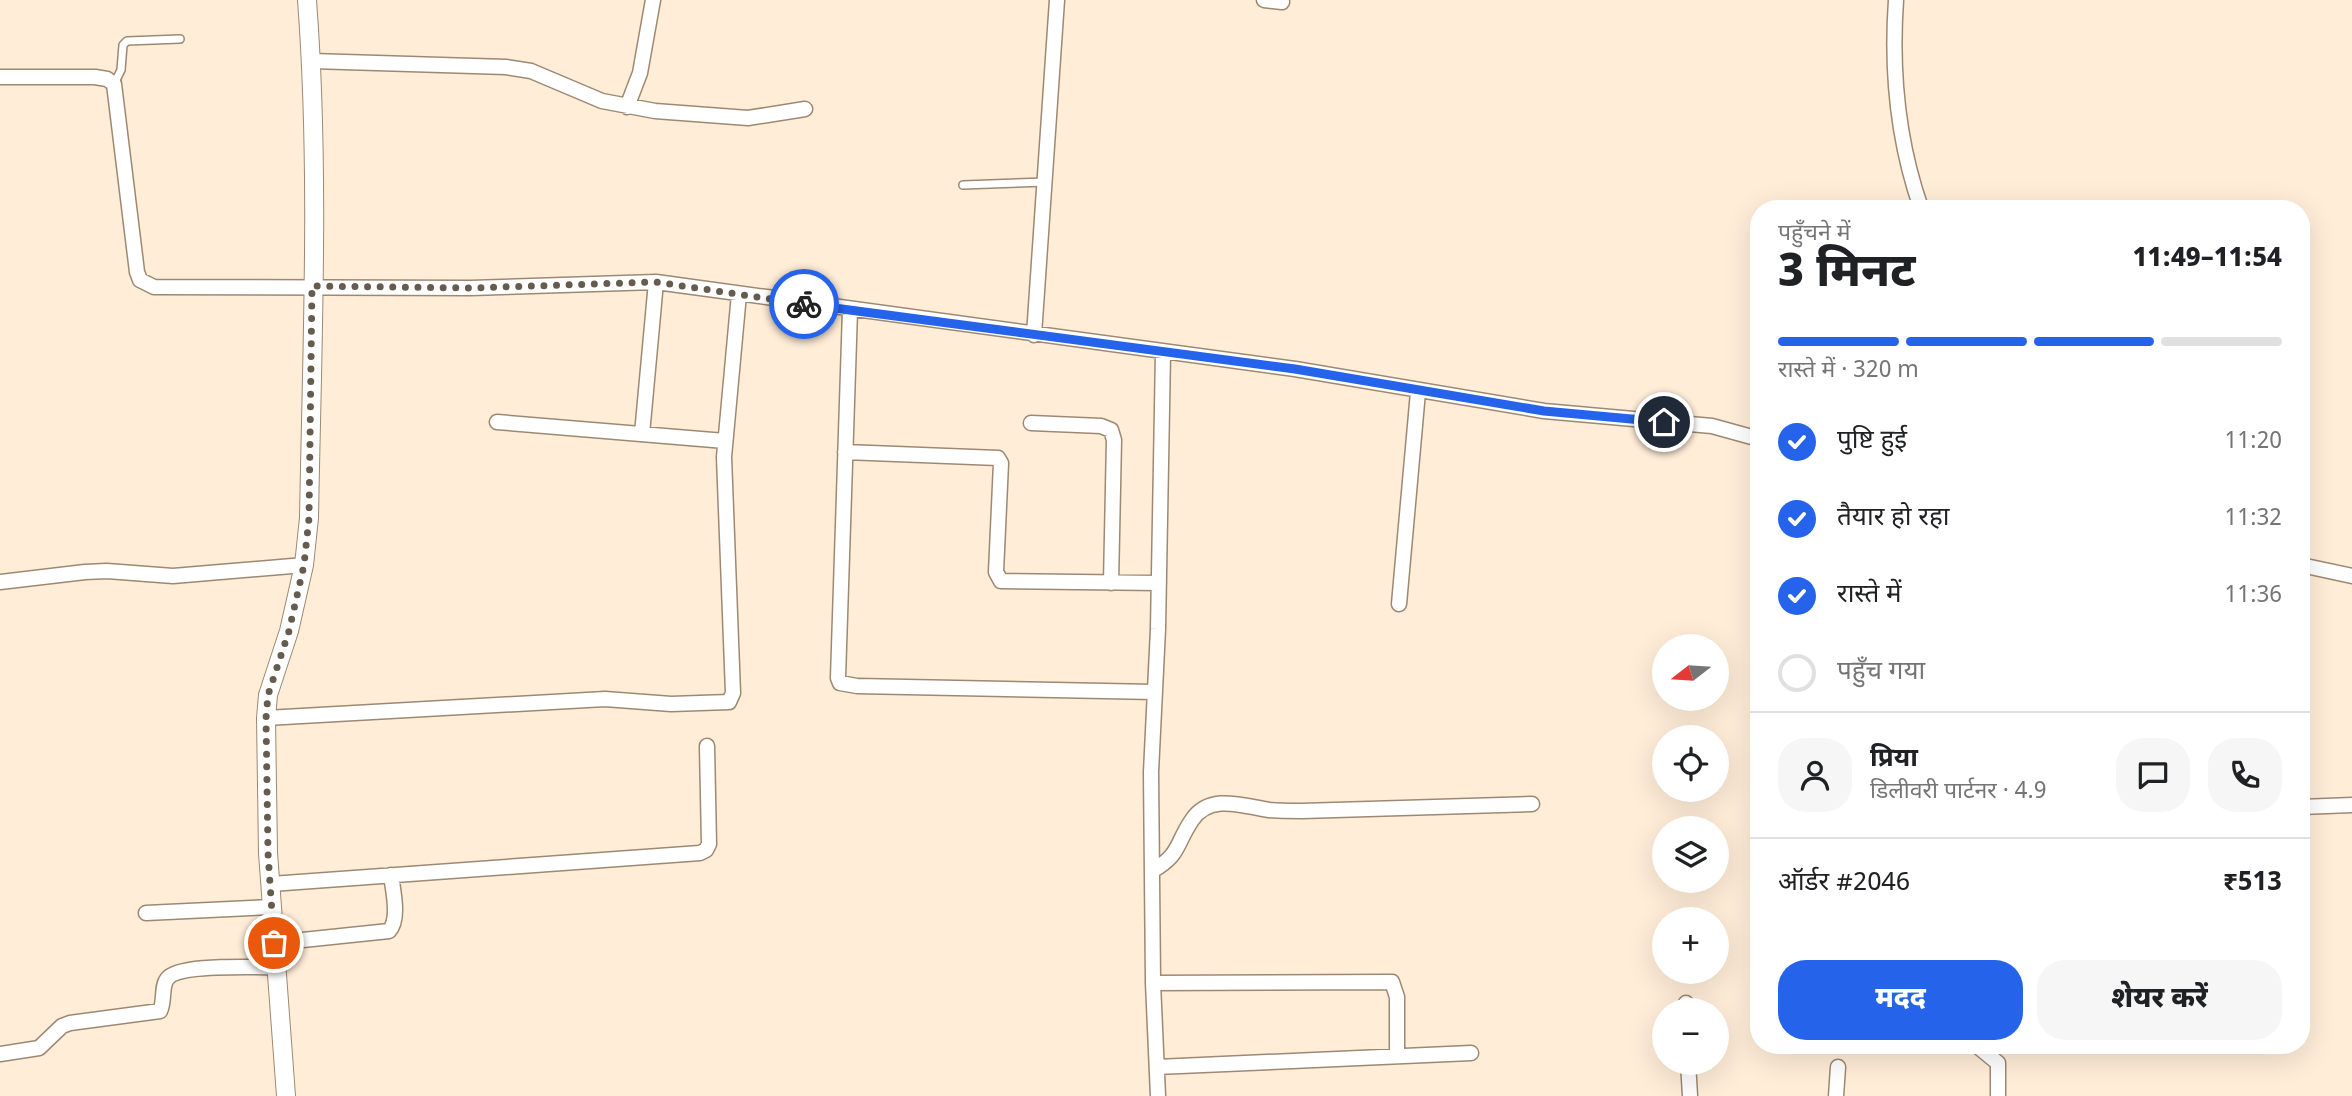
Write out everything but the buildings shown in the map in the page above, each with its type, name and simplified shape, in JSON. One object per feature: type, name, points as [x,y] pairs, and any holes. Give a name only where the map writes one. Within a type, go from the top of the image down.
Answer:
[{"type":"street","points":[[286,1096],[275,967],[266,718],[268,695],[289,631],[304,565],[309,518],[312,61],[307,0]]},
{"type":"street","points":[[627,107],[640,72],[653,0]]},
{"type":"street","points":[[1034,335],[1057,0]]},
{"type":"street","points":[[1264,0],[1282,2]]},
{"type":"street","points":[[1896,0],[1896,76],[1901,126],[1919,200]]},
{"type":"street","points":[[312,61],[506,67],[531,71],[583,95],[627,107],[748,118],[805,109]]},
{"type":"street","points":[[0,77],[95,77],[107,79],[114,84],[140,280],[154,287],[471,288],[656,282],[1295,369],[1418,392],[1544,411],[1712,426],[1750,437]]},
{"type":"street","points":[[642,434],[656,282]]},
{"type":"street","points":[[266,718],[605,699],[671,704],[729,702],[733,693],[725,520],[725,441],[739,294]]},
{"type":"street","points":[[850,310],[838,678],[840,682],[857,686],[1155,692]]},
{"type":"street","points":[[1158,1096],[1153,983],[1151,772],[1159,583],[1163,353]]},
{"type":"street","points":[[1399,604],[1418,392]]},
{"type":"street","points":[[497,422],[725,441]]},
{"type":"street","points":[[1031,423],[1101,426],[1111,430],[1114,440],[1111,583]]},
{"type":"street","points":[[845,453],[998,458],[1001,463],[997,577],[1008,581],[1159,583]]},
{"type":"street","points":[[0,582],[107,570],[173,576],[304,565]]},
{"type":"street","points":[[2310,567],[2352,576]]},
{"type":"street","points":[[271,884],[700,853],[706,850],[709,844],[707,746]]},
{"type":"street","points":[[1152,871],[1176,853],[1192,818],[1201,810],[1215,804],[1230,803],[1302,811],[1532,804]]},
{"type":"street","points":[[2310,807],[2352,805]]},
{"type":"street","points":[[274,943],[389,931],[394,926],[391,875]]},
{"type":"street","points":[[146,913],[272,906]]},
{"type":"street","points":[[0,1054],[39,1048],[62,1026],[70,1023],[160,1011],[165,983],[174,973],[198,969],[275,967]]},
{"type":"street","points":[[1153,983],[1392,982],[1397,997],[1398,1056]]},
{"type":"street","points":[[1157,1067],[1471,1053]]},
{"type":"street","points":[[1987,1054],[1998,1063],[1998,1096]]},
{"type":"street","points":[[1836,1096],[1838,1067]]},
{"type":"street","points":[[1689,1075],[1690,1096]]},
{"type":"lane","points":[[114,84],[121,70],[123,45],[127,41],[180,39]]},
{"type":"lane","points":[[963,184],[1046,182]]},
{"type":"way so far","points":[[274,943],[268,853],[266,718],[268,695],[289,631],[304,565],[309,518],[312,286],[471,288],[656,282],[804,304]]},
{"type":"route","points":[[804,304],[1295,369],[1418,392],[1544,411],[1664,422]]}]
